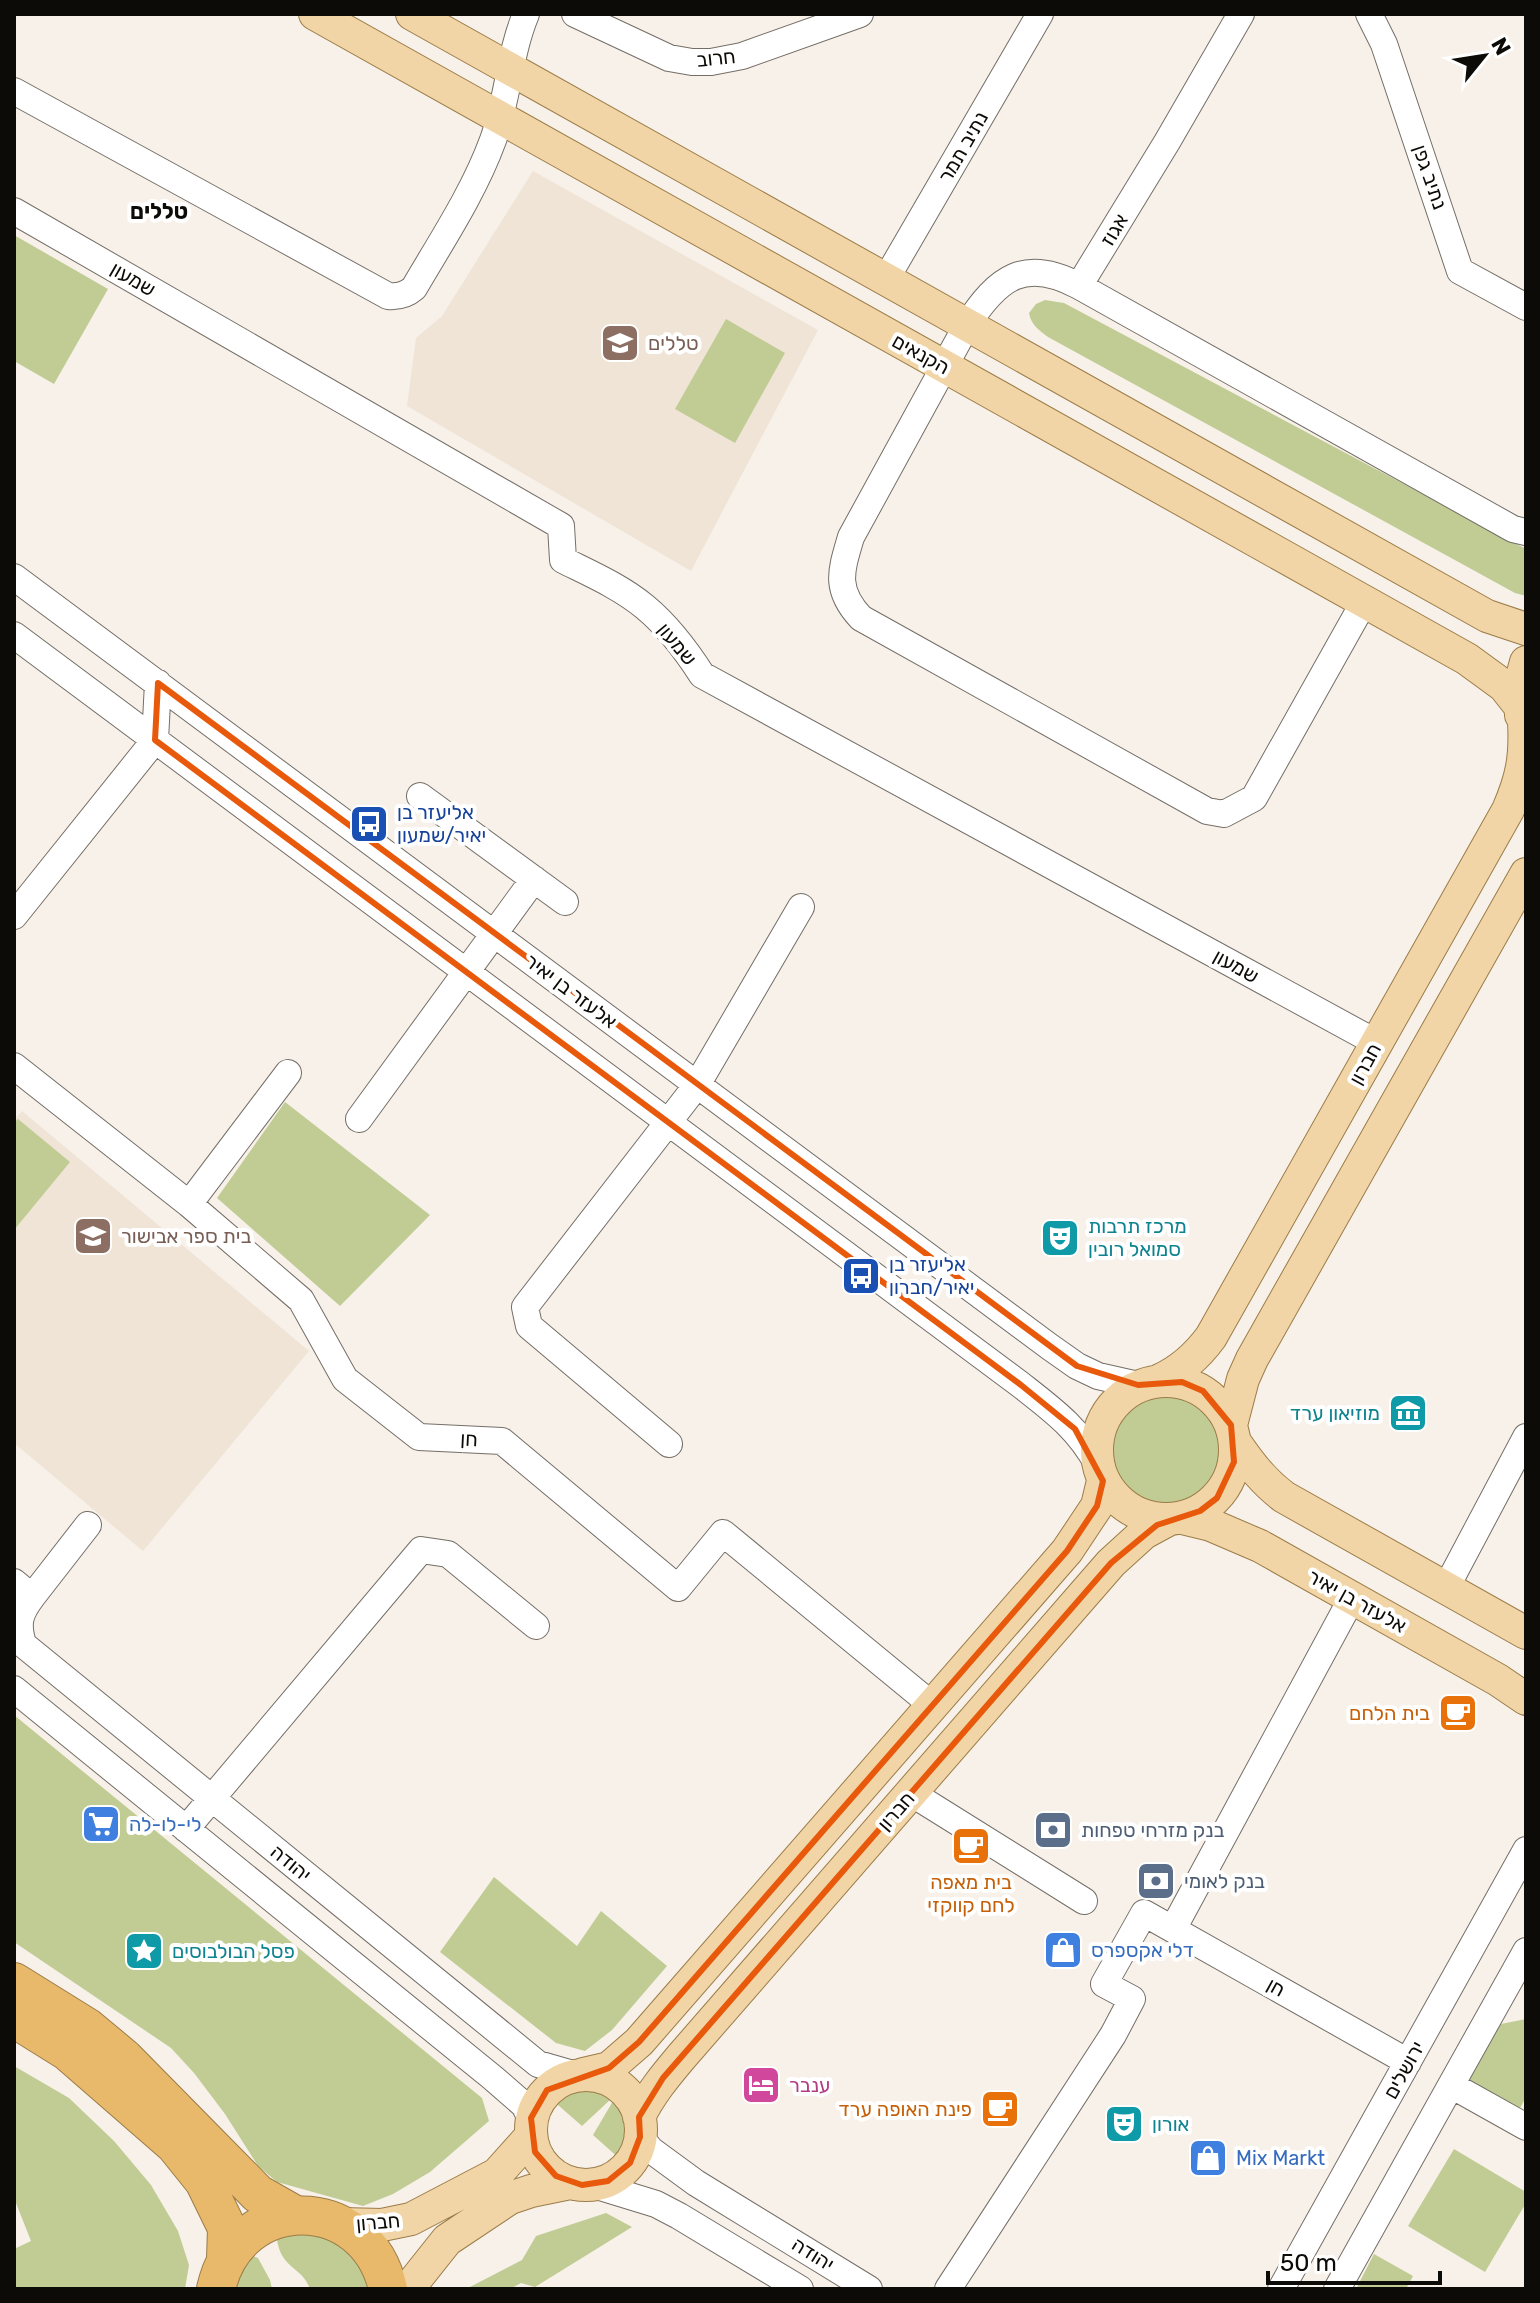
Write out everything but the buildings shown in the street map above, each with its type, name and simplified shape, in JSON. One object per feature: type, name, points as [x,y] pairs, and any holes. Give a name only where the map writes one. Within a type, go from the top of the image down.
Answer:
[{"type":"highway","points":[[14,1982],[88,2028],[124,2058],[258,2194],[295,2215]]},
{"type":"highway","points":[[14,2018],[67,2051],[175,2145],[204,2181],[227,2228],[221,2274]]},
{"type":"highway","points":[[221,2274],[244,2237],[267,2222],[295,2215],[319,2216],[342,2224],[360,2237],[374,2253],[388,2289]]},
{"type":"main road","name":"הקנאים","points":[[315,14],[1487,672],[1504,686],[1523,718]]},
{"type":"main road","points":[[412,14],[1487,616],[1526,629]]},
{"type":"main road","name":"חברון","points":[[1149,1383],[1187,1365],[1211,1337],[1508,810],[1524,766],[1519,688],[1526,662]]},
{"type":"main road","points":[[1526,874],[1252,1359],[1243,1379],[1233,1433],[1234,1462],[1228,1481],[1217,1498],[1200,1511],[1175,1519],[1152,1518],[1137,1513],[1112,1494],[1100,1473],[1096,1446],[1099,1427],[1108,1410],[1121,1396],[1149,1383],[1182,1382],[1203,1391],[1220,1406],[1233,1433],[1266,1484],[1526,1633]]},
{"type":"main road","name":"חברון","points":[[580,2075],[609,2068],[639,2042],[1067,1551],[1097,1506],[1100,1473]]},
{"type":"main road","name":"חברון","points":[[640,2127],[646,2103],[663,2078],[1111,1563],[1144,1533],[1175,1519]]},
{"type":"main road","name":"אלעזר בן יאיר","points":[[1175,1519],[1232,1532],[1260,1546],[1498,1680],[1526,1699]]},
{"type":"main road","points":[[408,2289],[447,2240],[510,2198],[540,2188],[582,2184],[608,2181],[630,2163],[637,2151],[640,2127],[634,2103],[625,2091],[599,2076],[580,2075],[560,2080],[537,2103],[531,2127],[535,2152],[543,2166],[556,2176],[582,2184]]},
{"type":"main road","name":"חברון","points":[[342,2224],[382,2225],[411,2219],[497,2174],[531,2127]]},
{"type":"street","points":[[14,91],[388,296],[397,297],[414,288],[484,162],[500,118],[509,68],[526,14]]},
{"type":"street","name":"חרוב","points":[[575,14],[669,58],[692,62],[742,56],[860,14]]},
{"type":"street","name":"נתיב תמר","points":[[886,279],[1040,14]]},
{"type":"street","name":"אגוז","points":[[1079,286],[1241,14]]},
{"type":"street","name":"נתיב גפן","points":[[1369,14],[1384,44],[1460,271],[1526,307]]},
{"type":"street","name":"שמעון","points":[[14,211],[561,526],[563,560],[606,581],[645,607],[682,645],[702,675],[1377,1043]]},
{"type":"street","points":[[1364,602],[1254,798],[1224,814],[1207,811],[861,618],[844,596],[842,576],[851,537],[967,325],[980,305],[997,288],[1029,271],[1064,277],[1513,529],[1526,532]]},
{"type":"street","name":"אלעזר בן יאיר","points":[[14,577],[1050,1347],[1098,1376],[1149,1383]]},
{"type":"street","points":[[14,635],[1032,1393],[1075,1429],[1100,1473]]},
{"type":"street","points":[[19,899],[155,740],[158,683]]},
{"type":"street","points":[[420,796],[565,902]]},
{"type":"street","points":[[359,1119],[534,879]]},
{"type":"street","points":[[669,1444],[529,1326],[525,1307],[697,1085],[801,907]]},
{"type":"street","name":"חן","points":[[14,1066],[189,1204],[301,1300],[345,1379],[419,1437],[502,1441],[678,1588],[723,1533],[932,1705]]},
{"type":"street","points":[[189,1204],[288,1073]]},
{"type":"street","points":[[1446,1588],[1526,1437]]},
{"type":"street","points":[[18,1641],[23,1590],[88,1525]]},
{"type":"street","points":[[186,1829],[421,1550],[448,1554],[536,1626]]},
{"type":"street","points":[[1173,1929],[1352,1598]]},
{"type":"street","name":"יהודה","points":[[18,1641],[538,2064],[580,2075]]},
{"type":"street","name":"יהודה","points":[[14,1689],[493,2078],[524,2105],[531,2127]]},
{"type":"street","points":[[911,1793],[1084,1901]]},
{"type":"street","name":"ירושלים","points":[[1281,2289],[1526,1850]]},
{"type":"street","name":"חן","points":[[948,2289],[1113,2035],[1132,1999],[1104,1984],[1144,1913],[1408,2062]]},
{"type":"street","points":[[1337,2289],[1526,1951]]},
{"type":"street","points":[[1451,2085],[1526,2127]]},
{"type":"street","name":"יהודה","points":[[640,2127],[651,2150],[696,2183],[869,2289]]},
{"type":"street","name":"יהודה","points":[[582,2184],[656,2204],[800,2289]]},
{"type":"highlighted area","points":[[158,683],[1077,1366],[1138,1385],[1182,1382],[1203,1391],[1231,1425],[1234,1462],[1217,1498],[1200,1511],[1157,1525],[1111,1563],[663,2078],[639,2117],[640,2137],[630,2163],[608,2181],[582,2185],[556,2176],[535,2152],[531,2118],[547,2090],[609,2068],[639,2042],[1067,1551],[1097,1506],[1103,1481],[1075,1429],[1021,1385],[155,740]]},
{"type":"shaded area","points":[[533,171],[818,330],[691,571],[407,406],[416,338],[442,316]]},
{"type":"shaded area","name":"בית ספר אבישור","points":[[22,1111],[309,1351],[143,1551],[14,1443],[14,1120]]},
{"type":"green space","points":[[14,235],[108,289],[54,384],[14,361]]},
{"type":"green space","points":[[1045,300],[1064,303],[1526,549],[1526,596],[1515,593],[1048,337],[1034,324],[1029,313],[1036,304]]},
{"type":"green space","points":[[726,319],[785,353],[735,443],[675,409]]},
{"type":"green space","points":[[285,1102],[430,1215],[340,1306],[217,1198]]},
{"type":"green space","points":[[18,1119],[70,1162],[14,1230],[14,1123]]},
{"type":"green space","points":[[1167,1396],[1188,1400],[1205,1412],[1217,1429],[1221,1450],[1217,1471],[1205,1488],[1188,1500],[1167,1504],[1146,1500],[1129,1488],[1117,1471],[1113,1450],[1117,1429],[1129,1412],[1146,1400]]},
{"type":"green space","points":[[14,1715],[482,2098],[489,2121],[430,2172],[393,2194],[363,2206],[277,2182],[258,2166],[225,2114],[171,2048],[14,1942]]},
{"type":"green space","points":[[494,1877],[577,1946],[601,1911],[667,1966],[612,2030],[585,2051],[556,2043],[440,1952]]},
{"type":"green space","points":[[1526,2019],[1526,2097],[1519,2110],[1462,2080],[1491,2026]]},
{"type":"green space","points":[[14,2066],[69,2098],[114,2141],[151,2185],[178,2231],[189,2265],[185,2289],[14,2289],[14,2249],[31,2241],[14,2198]]},
{"type":"green space","points":[[576,2085],[606,2091],[624,2107],[630,2131],[621,2160],[593,2135],[613,2101],[611,2099],[582,2126],[550,2098],[562,2089]]},
{"type":"green space","points":[[1454,2149],[1526,2192],[1526,2203],[1485,2272],[1408,2226]]},
{"type":"green space","points":[[606,2213],[632,2227],[535,2287],[521,2283],[510,2289],[466,2289],[522,2260],[536,2236]]},
{"type":"green space","points":[[283,2230],[350,2243],[378,2289],[310,2289],[281,2254],[276,2232]]},
{"type":"green space","points":[[247,2254],[258,2258],[272,2289],[231,2289]]},
{"type":"green space","points":[[1374,2254],[1413,2276],[1406,2289],[1356,2289]]},
{"type":"place","name":"טללים","points":[[620,343]]},
{"type":"place","name":"אליעזר בן יאיר/שמעון","points":[[369,824]]},
{"type":"place","name":"בית ספר אבישור","points":[[93,1236]]},
{"type":"place","name":"מרכז תרבות סמואל רובין","points":[[1060,1238]]},
{"type":"place","name":"אליעזר בן יאיר/חברון","points":[[861,1276]]},
{"type":"place","name":"מוזיאון ערד","points":[[1408,1413]]},
{"type":"place","name":"בית הלחם","points":[[1458,1713]]},
{"type":"place","name":"לי-לו-לה","points":[[101,1824]]},
{"type":"place","name":"בנק מזרחי טפחות","points":[[1053,1830]]},
{"type":"place","name":"בית מאפה לחם קווקזי","points":[[971,1846]]},
{"type":"place","name":"בנק לאומי","points":[[1156,1881]]},
{"type":"place","name":"דלי אקספרס","points":[[1063,1950]]},
{"type":"place","name":"פסל הבולבוסים","points":[[144,1951]]},
{"type":"place","name":"ענבר","points":[[761,2085]]},
{"type":"place","name":"פינת האופה ערד","points":[[1000,2109]]},
{"type":"place","name":"אורון","points":[[1124,2124]]},
{"type":"place","name":"Mix Markt","points":[[1208,2158]]},
{"type":"district","name":"טללים","points":[[159,211]]}]
